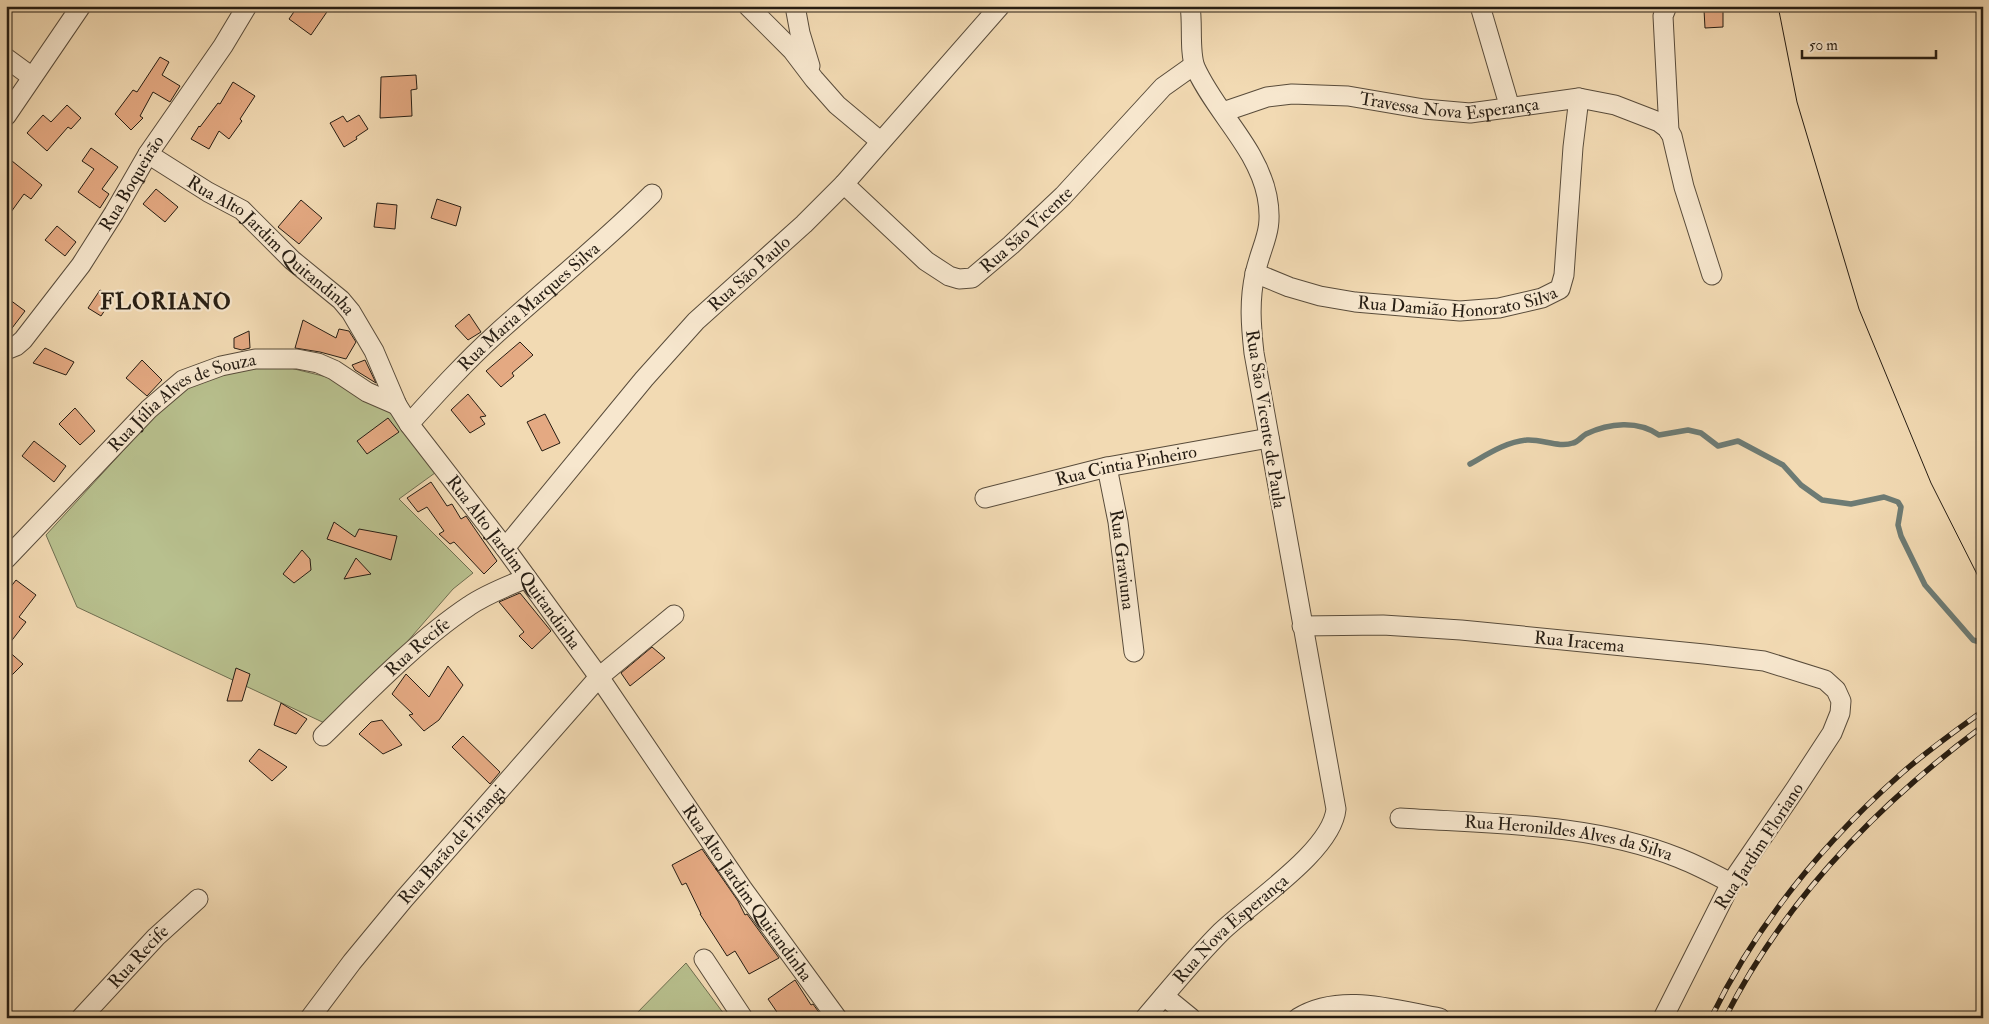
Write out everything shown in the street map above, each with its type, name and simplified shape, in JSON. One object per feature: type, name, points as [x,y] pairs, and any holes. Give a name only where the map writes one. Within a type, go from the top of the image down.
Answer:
[{"type":"street","points":[[6,116],[81,6]]},
{"type":"street","name":"Rua Boqueirão","points":[[6,350],[16,346],[23,340],[81,265],[114,214],[148,154],[223,46],[247,6]]},
{"type":"street","points":[[748,6],[792,50],[837,105],[880,141]]},
{"type":"street","points":[[795,6],[800,33],[814,79]]},
{"type":"street","name":"Rua São Paulo","points":[[505,548],[644,379],[696,321],[804,224],[844,184],[1000,6]]},
{"type":"street","name":"Rua São Vicente de Paula","points":[[1190,6],[1194,64],[1257,168],[1267,195],[1270,220],[1268,237],[1255,272],[1250,302],[1250,322],[1302,626],[1336,809],[1335,818],[1320,845]]},
{"type":"street","points":[[1480,6],[1510,108]]},
{"type":"street","points":[[1667,6],[1663,16],[1669,131],[1676,150],[1684,187],[1712,274]]},
{"type":"street","points":[[6,58],[32,77]]},
{"type":"street","name":"Rua São Vicente","points":[[844,184],[938,270],[959,279],[972,278],[1012,245],[1063,196],[1163,88],[1194,64]]},
{"type":"street","name":"Travessa Nova Esperança","points":[[1223,112],[1266,97],[1292,94],[1348,96],[1445,112],[1470,113],[1579,98],[1615,105],[1642,114],[1659,122],[1669,131]]},
{"type":"street","name":"Rua Damião Honorato Silva","points":[[1255,272],[1289,287],[1320,296],[1402,307],[1480,310],[1508,306],[1554,293],[1560,289],[1564,275],[1572,156],[1579,98]]},
{"type":"street","name":"Rua Alto Jardim Quitandinha","points":[[148,154],[208,192],[242,210],[292,260],[341,300],[351,312],[374,351],[397,405],[409,424],[528,578],[599,677],[742,888],[837,1018]]},
{"type":"street","name":"Rua Maria Marques Silva","points":[[409,424],[453,375],[496,334],[620,226],[652,194]]},
{"type":"street","name":"Rua Júlia Alves de Souza","points":[[6,559],[143,416],[183,380],[221,366],[255,359],[297,359],[318,363],[334,370],[367,392],[397,405]]},
{"type":"street","name":"Rua Cintia Pinheiro","points":[[985,498],[1107,467],[1269,438]]},
{"type":"street","name":"Rua Graviuna","points":[[1107,467],[1118,522],[1134,652]]},
{"type":"street","name":"Rua Recife","points":[[323,736],[407,656],[444,625],[470,605],[528,578]]},
{"type":"street","points":[[599,677],[674,615]]},
{"type":"street","name":"Rua Iracema","points":[[1302,626],[1383,625],[1460,630],[1573,640],[1764,661],[1826,680],[1836,690],[1841,702]]},
{"type":"street","name":"Rua Barão de Pirangi","points":[[310,1018],[352,962],[404,899],[599,677]]},
{"type":"street","name":"Rua Jardim Floriano","points":[[1663,1018],[1731,883],[1832,733],[1840,713],[1841,702]]},
{"type":"street","name":"Rua Heronildes Alves da Silva","points":[[1400,818],[1544,828],[1639,844],[1679,858],[1731,883]]},
{"type":"street","name":"Rua Nova Esperança","points":[[1145,1018],[1220,933],[1320,845]]},
{"type":"street","name":"Rua Recife","points":[[81,1018],[156,937],[198,899]]},
{"type":"street","points":[[704,959],[743,1018]]},
{"type":"street","points":[[1164,996],[1192,1018]]},
{"type":"street","points":[[1298,1018],[1323,1008],[1354,1004],[1440,1018]]},
{"type":"green space","points":[[258,360],[339,380],[388,406],[439,470],[399,499],[473,573],[453,589],[333,727],[77,607],[46,535],[187,381]]},
{"type":"green space","points":[[686,963],[727,1018],[632,1018]]},
{"type":"building","points":[[298,6],[331,6],[311,35],[289,19]]},
{"type":"building","points":[[1723,9],[1723,27],[1705,28],[1704,10]]},
{"type":"building","points":[[160,57],[169,62],[162,75],[180,86],[170,102],[153,92],[140,116],[143,118],[131,130],[115,114],[133,90],[137,92]]},
{"type":"building","points":[[416,75],[417,89],[411,90],[412,116],[380,118],[381,77]]},
{"type":"building","points":[[233,82],[255,96],[240,119],[242,121],[229,139],[219,131],[209,149],[191,139],[218,103],[220,104]]},
{"type":"building","points":[[67,105],[81,118],[71,129],[68,127],[47,151],[27,133],[43,115],[51,122]]},
{"type":"building","points":[[359,115],[368,129],[344,147],[330,123],[343,116],[347,122]]},
{"type":"building","points":[[91,148],[118,167],[102,189],[109,194],[100,208],[78,192],[94,169],[82,161]]},
{"type":"building","points":[[12,161],[42,185],[31,199],[24,194],[6,219],[6,169]]},
{"type":"building","points":[[156,189],[178,207],[165,222],[143,204]]},
{"type":"building","points":[[437,199],[461,207],[456,226],[431,218]]},
{"type":"building","points":[[301,200],[322,218],[299,244],[278,227]]},
{"type":"building","points":[[377,203],[397,205],[395,229],[374,227]]},
{"type":"building","points":[[57,226],[76,242],[65,256],[45,240]]},
{"type":"building","points":[[100,290],[113,298],[101,316],[88,308]]},
{"type":"building","points":[[6,297],[25,311],[6,336]]},
{"type":"building","points":[[469,314],[481,332],[468,340],[455,326]]},
{"type":"building","points":[[303,320],[336,338],[339,329],[349,331],[356,342],[346,359],[295,348]]},
{"type":"building","points":[[249,331],[250,348],[242,350],[234,348],[234,338]]},
{"type":"building","points":[[520,342],[533,355],[512,373],[514,376],[501,387],[486,371]]},
{"type":"building","points":[[45,348],[74,362],[66,375],[33,363]]},
{"type":"building","points":[[142,360],[162,380],[147,396],[126,378]]},
{"type":"building","points":[[365,360],[376,383],[355,370],[352,365]]},
{"type":"building","points":[[468,394],[486,416],[480,417],[485,424],[470,433],[451,410]]},
{"type":"building","points":[[75,408],[95,431],[80,445],[59,424]]},
{"type":"building","points":[[545,414],[560,443],[542,451],[527,422]]},
{"type":"building","points":[[388,418],[399,432],[367,454],[357,441]]},
{"type":"building","points":[[34,441],[66,466],[54,482],[22,456]]},
{"type":"building","points":[[431,482],[447,506],[452,504],[461,519],[466,516],[497,561],[484,574],[454,542],[450,544],[439,534],[444,531],[427,507],[418,512],[407,498]]},
{"type":"building","points":[[334,522],[355,537],[359,529],[397,536],[391,560],[327,539]]},
{"type":"building","points":[[302,550],[310,559],[311,570],[294,583],[283,574]]},
{"type":"building","points":[[356,558],[371,574],[344,579]]},
{"type":"building","points":[[16,580],[36,595],[19,617],[26,622],[6,648],[6,593]]},
{"type":"building","points":[[520,593],[551,631],[532,649],[519,636],[524,632],[499,602]]},
{"type":"building","points":[[652,647],[665,658],[630,686],[621,673]]},
{"type":"building","points":[[6,649],[23,664],[6,681]]},
{"type":"building","points":[[448,666],[463,685],[439,720],[424,731],[409,715],[413,714],[392,694],[406,674],[429,697]]},
{"type":"building","points":[[236,668],[250,674],[242,701],[227,701]]},
{"type":"building","points":[[281,703],[307,719],[296,734],[274,725]]},
{"type":"building","points":[[382,720],[402,745],[383,754],[359,734],[371,722]]},
{"type":"building","points":[[463,736],[500,772],[490,784],[452,747]]},
{"type":"building","points":[[259,749],[287,767],[272,781],[249,761]]},
{"type":"building","points":[[702,849],[738,901],[745,915],[747,914],[779,958],[749,974],[735,951],[727,956],[700,914],[686,883],[682,885],[672,865]]},
{"type":"building","points":[[795,980],[811,1005],[813,1004],[823,1018],[781,1018],[768,999]]},
{"type":"waterway","points":[[1470,464],[1497,449],[1519,441],[1533,440],[1568,444],[1595,430],[1623,425],[1642,427],[1659,435],[1688,430],[1701,433],[1718,446],[1738,441],[1783,465],[1801,485],[1822,500],[1851,504],[1884,497],[1898,502],[1901,507],[1898,525],[1901,536],[1925,585],[1973,640],[1983,643]]},
{"type":"tram line","points":[[1778,6],[1797,102],[1859,309],[1931,483],[1983,586]]},
{"type":"railway","points":[[1711,1018],[1749,950],[1794,886],[1819,856],[1902,773],[1983,711]]},
{"type":"railway","points":[[1725,1018],[1775,934],[1837,857],[1907,788],[1983,726]]},
{"type":"district","name":"FLORIANO","points":[[166,301]]}]
